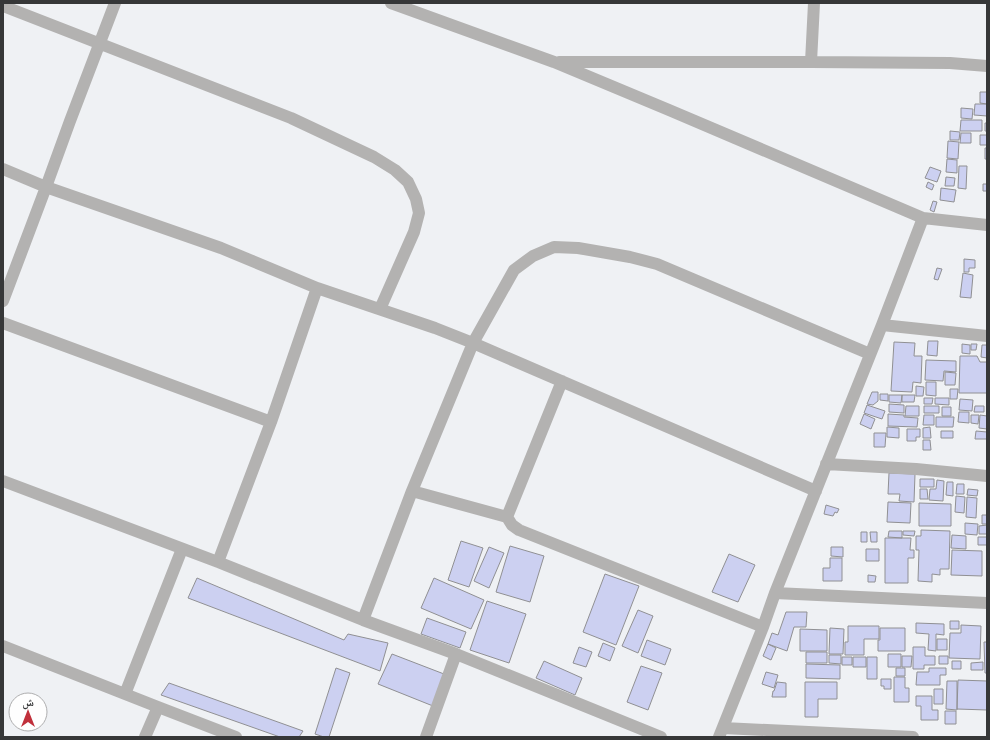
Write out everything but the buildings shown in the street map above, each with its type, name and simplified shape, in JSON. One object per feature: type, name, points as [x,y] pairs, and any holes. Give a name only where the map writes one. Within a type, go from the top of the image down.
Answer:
[{"type":"street","points":[[3,302],[115,3]]},
{"type":"street","points":[[391,3],[554,62],[922,218],[987,225]]},
{"type":"street","points":[[811,62],[814,3]]},
{"type":"street","points":[[3,6],[291,118],[374,157],[395,170],[408,182],[416,199],[419,213],[414,232],[380,309]]},
{"type":"street","points":[[554,62],[950,63],[987,66]]},
{"type":"street","points":[[3,170],[46,187],[220,248],[318,288],[435,328],[473,343],[816,491]]},
{"type":"street","points":[[913,737],[721,732],[882,324],[922,218]]},
{"type":"street","points":[[363,620],[412,491],[473,343],[514,270],[533,256],[554,247],[578,248],[630,257],[657,264],[870,354]]},
{"type":"street","points":[[218,562],[271,422],[318,288]]},
{"type":"street","points":[[3,323],[271,422]]},
{"type":"street","points":[[882,324],[987,336]]},
{"type":"street","points":[[507,517],[562,381]]},
{"type":"street","points":[[826,464],[916,468],[987,476]]},
{"type":"street","points":[[3,481],[218,562],[363,620],[456,654],[661,737]]},
{"type":"street","points":[[412,491],[507,517],[512,525],[519,530],[763,627]]},
{"type":"street","points":[[125,694],[182,549]]},
{"type":"street","points":[[775,592],[987,603]]},
{"type":"street","points":[[3,646],[236,737]]},
{"type":"street","points":[[426,737],[456,654]]},
{"type":"street","points":[[145,737],[158,707]]}]
